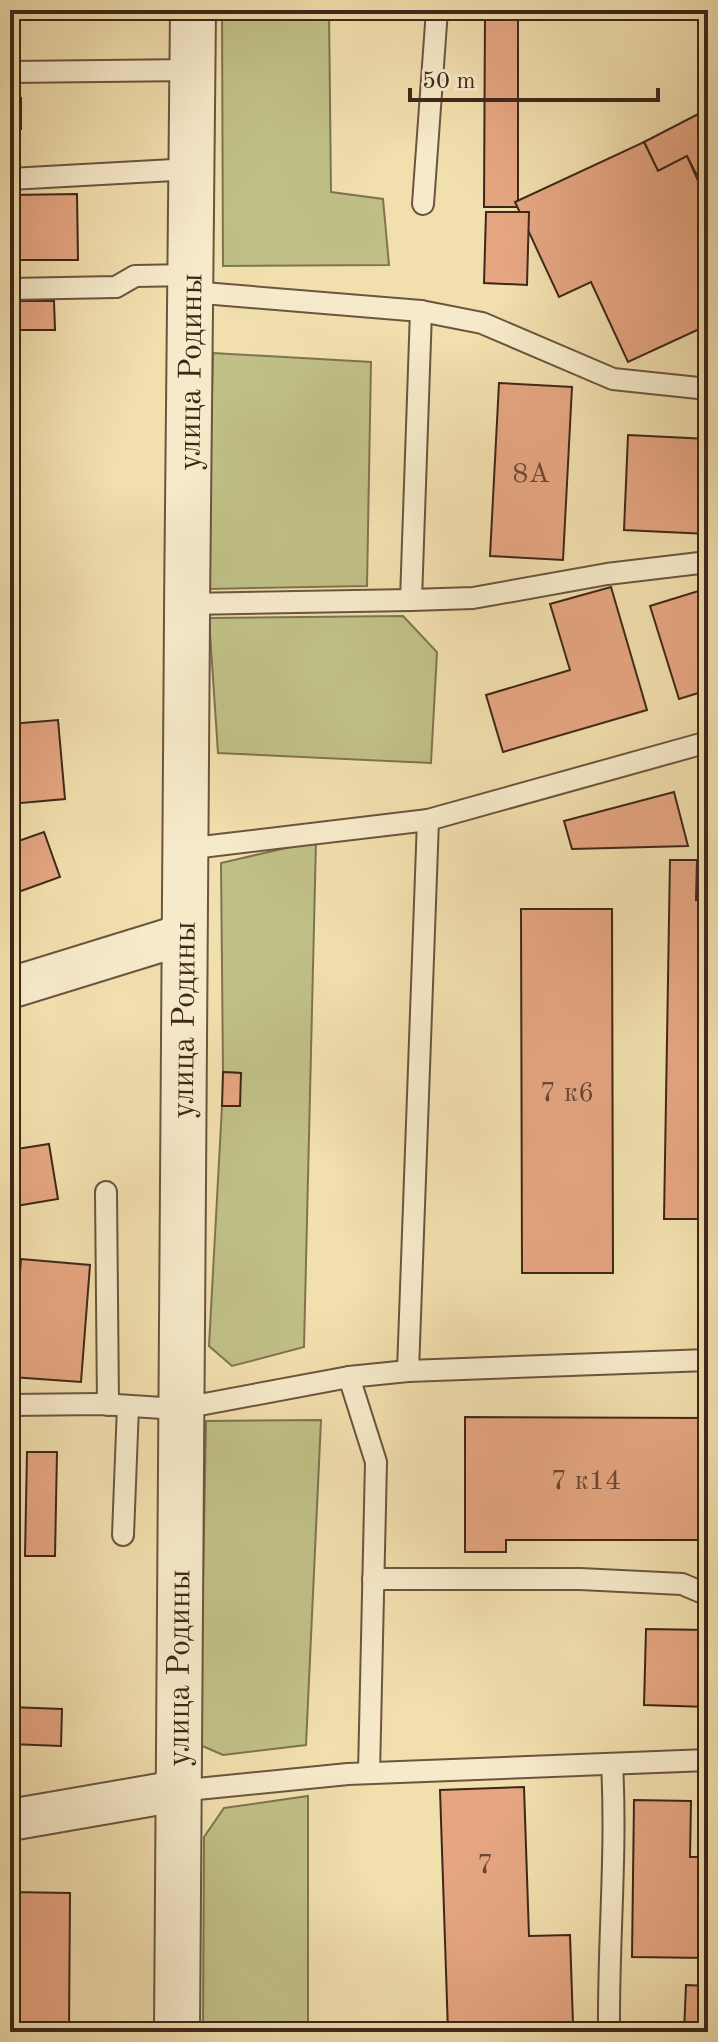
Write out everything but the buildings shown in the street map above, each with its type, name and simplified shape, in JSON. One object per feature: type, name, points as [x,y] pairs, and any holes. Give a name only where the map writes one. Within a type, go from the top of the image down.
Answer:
[{"type":"street","name":"улица Родины","points":[[177,2032],[178,1409],[193,10]]},
{"type":"street","points":[[10,988],[185,934]]},
{"type":"street","points":[[10,1820],[177,1791]]},
{"type":"lane","points":[[423,204],[437,10]]},
{"type":"lane","points":[[10,72],[193,70]]},
{"type":"lane","points":[[10,179],[192,169]]},
{"type":"lane","points":[[10,289],[116,287],[135,276],[421,311],[482,323],[613,379],[708,389]]},
{"type":"lane","points":[[411,600],[421,311]]},
{"type":"lane","points":[[188,604],[473,598],[607,574],[708,562]]},
{"type":"lane","points":[[185,849],[428,820],[708,742]]},
{"type":"lane","points":[[408,1371],[428,820]]},
{"type":"lane","points":[[106,1192],[123,1535]]},
{"type":"lane","points":[[10,1405],[118,1405],[178,1409],[349,1377],[408,1371],[708,1360]]},
{"type":"lane","points":[[349,1377],[376,1462],[369,1773]]},
{"type":"lane","points":[[373,1579],[623,1581],[682,1584],[708,1595]]},
{"type":"lane","points":[[177,1791],[369,1773],[708,1760]]},
{"type":"lane","points":[[609,2032],[608,1951],[615,1816],[612,1764]]},
{"type":"green space","points":[[222,10],[329,10],[331,192],[383,199],[389,265],[223,266]]},
{"type":"green space","points":[[213,353],[371,362],[367,586],[207,589]]},
{"type":"green space","points":[[403,616],[437,652],[431,763],[218,753],[209,618]]},
{"type":"green space","points":[[316,841],[304,1347],[232,1366],[209,1346],[222,1106],[241,1073],[223,1072],[221,863]]},
{"type":"green space","points":[[321,1420],[306,1745],[223,1755],[200,1745],[206,1421]]},
{"type":"green space","points":[[308,1796],[308,2032],[203,2032],[204,1837],[224,1808]]}]
